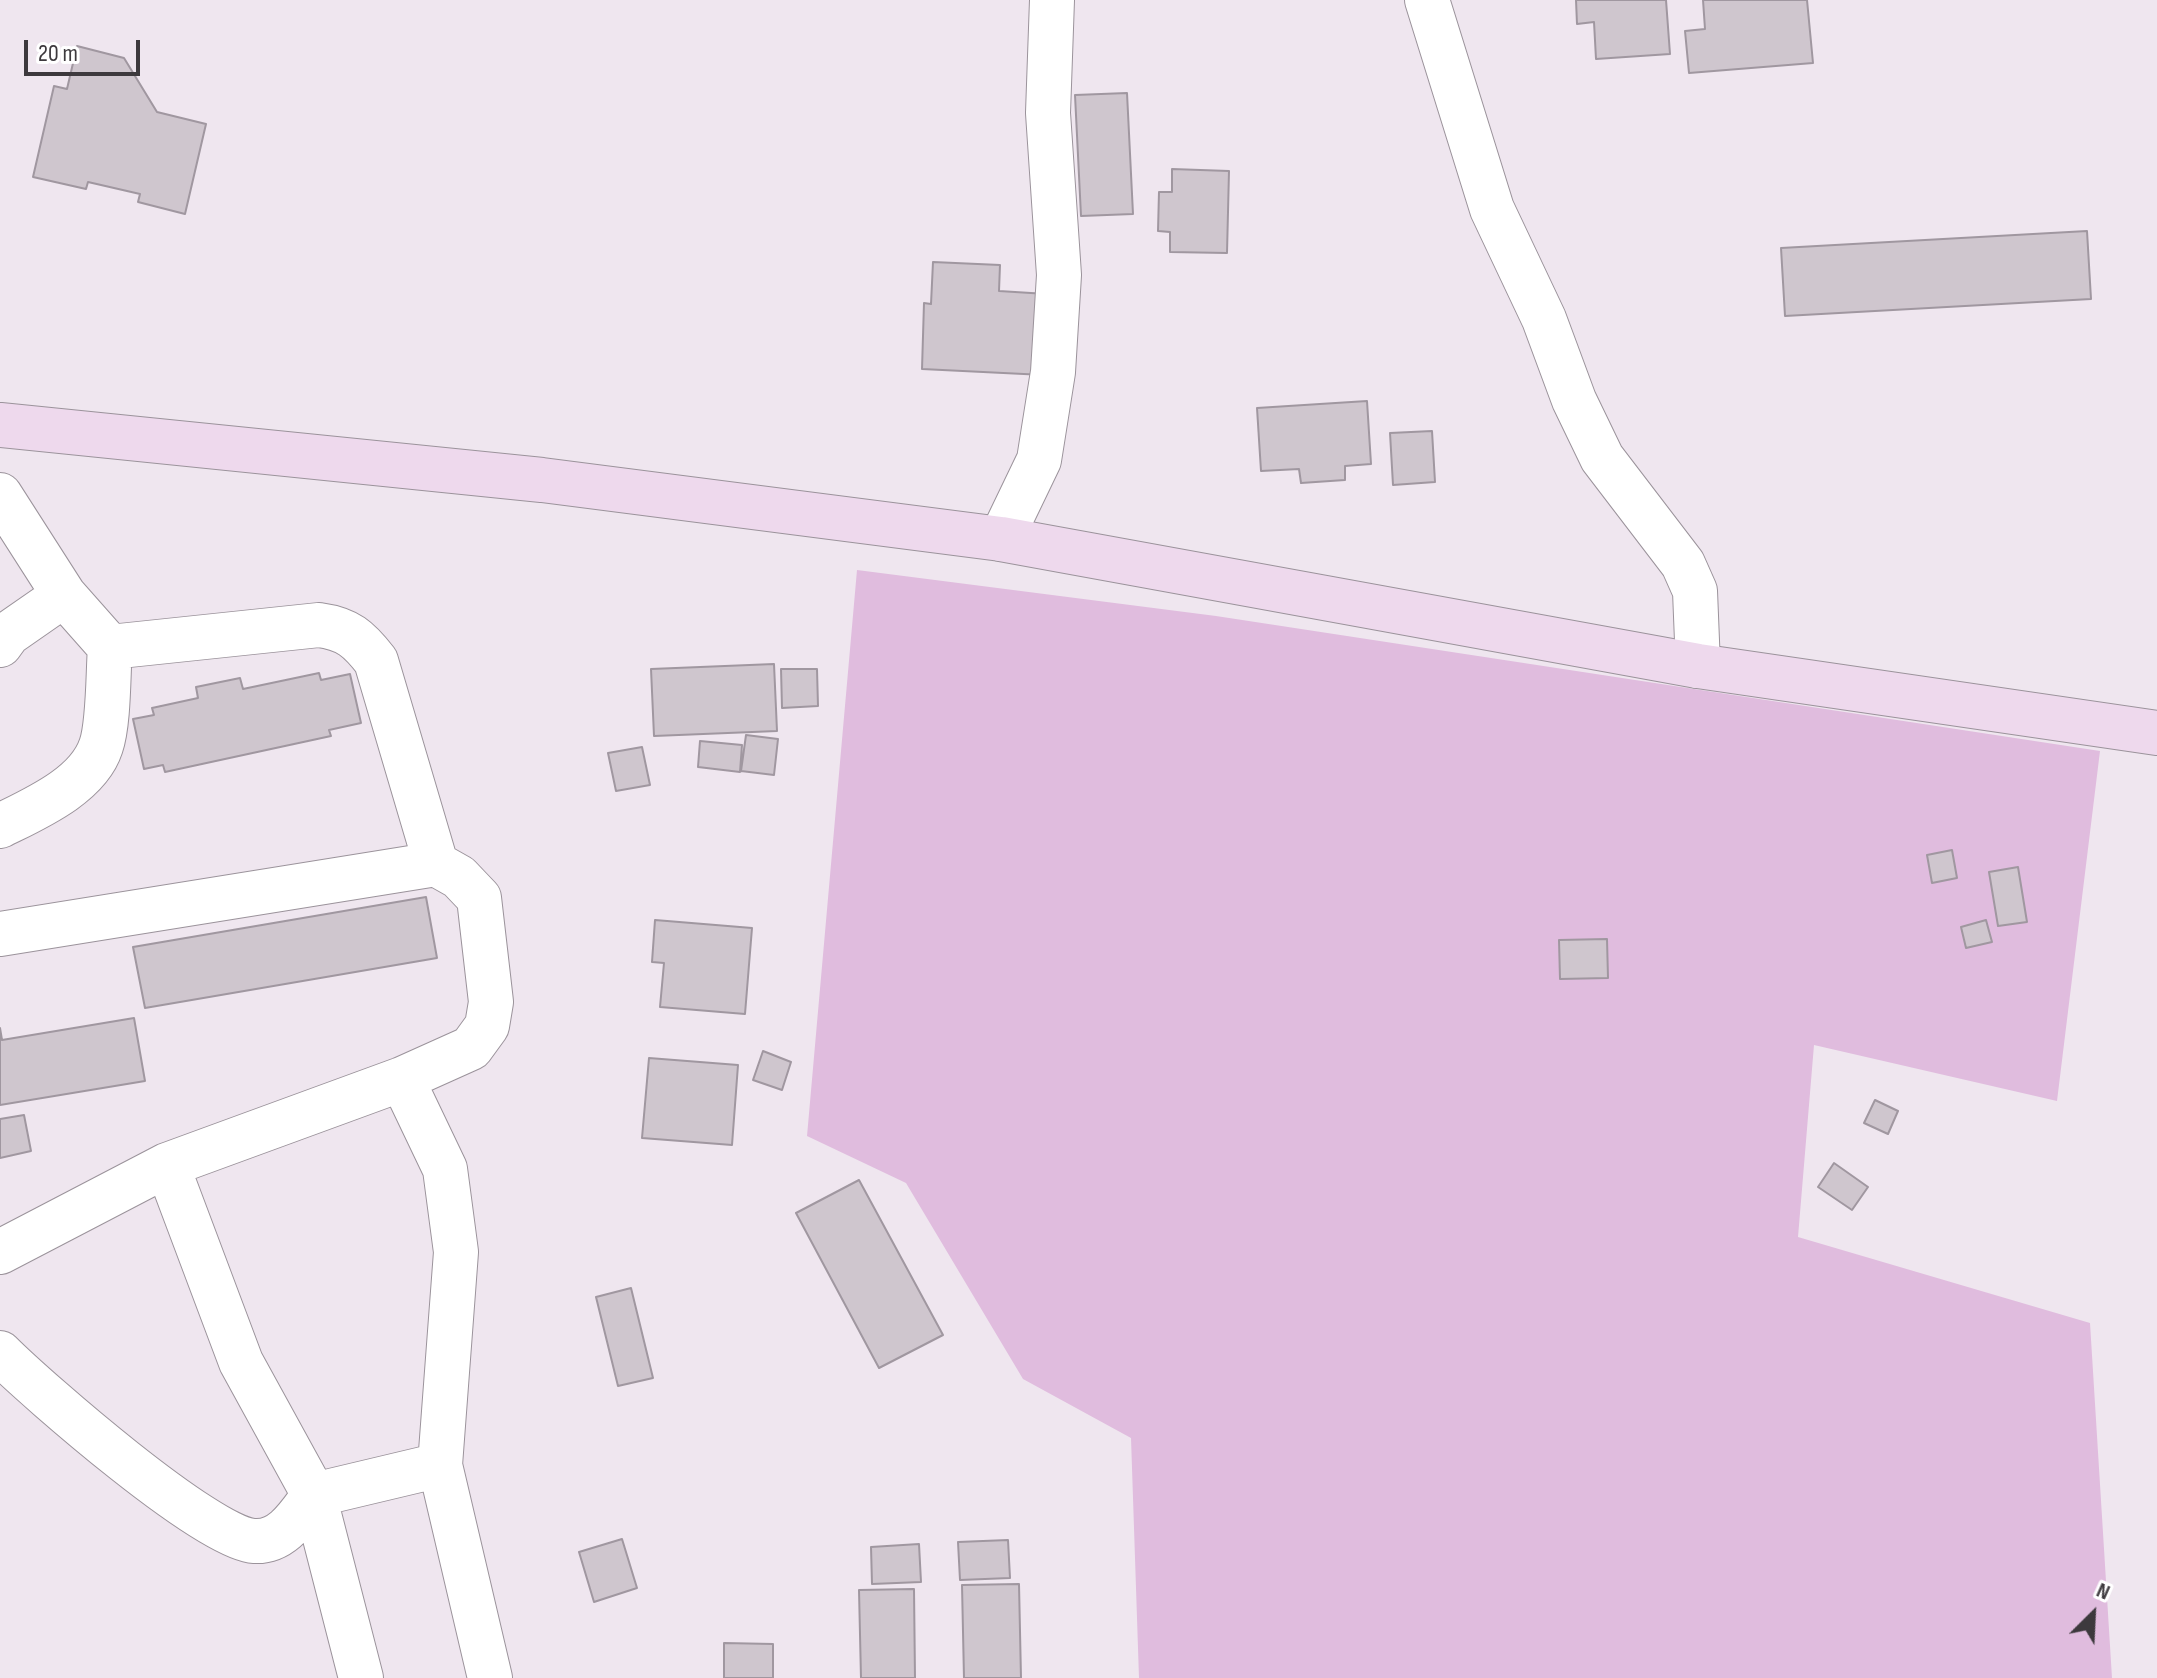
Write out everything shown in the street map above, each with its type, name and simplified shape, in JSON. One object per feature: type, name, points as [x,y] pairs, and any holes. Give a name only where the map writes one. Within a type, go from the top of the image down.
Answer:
[{"type":"street","points":[[1001,539],[1039,460],[1053,372],[1059,275],[1048,113],[1052,0]]},
{"type":"street","points":[[1427,0],[1492,209],[1544,319],[1574,400],[1602,458],[1683,564],[1695,591],[1698,666]]},
{"type":"street","points":[[0,425],[542,480],[1001,539],[1698,666],[2157,733]]},
{"type":"street","points":[[0,495],[64,595],[110,647],[101,747],[84,773],[43,804],[0,826]]},
{"type":"street","points":[[0,645],[8,634],[64,595]]},
{"type":"street","points":[[110,647],[319,625],[340,628],[359,639],[376,661],[436,864]]},
{"type":"street","points":[[0,934],[436,864],[459,877],[479,898],[491,1002],[487,1026],[471,1048],[402,1079],[167,1165],[0,1252]]},
{"type":"street","points":[[402,1079],[445,1169],[456,1252],[440,1465],[490,1678]]},
{"type":"street","points":[[167,1165],[241,1362],[314,1495],[361,1678]]},
{"type":"street","points":[[0,1353],[28,1381],[142,1473],[220,1530],[255,1542],[287,1531],[314,1495],[440,1465]]},
{"type":"shaded area","points":[[857,570],[1216,616],[2100,751],[2057,1101],[1814,1045],[1798,1237],[2090,1323],[2112,1678],[1139,1678],[1131,1438],[1023,1379],[906,1183],[807,1136]]},
{"type":"building","points":[[1576,0],[1666,0],[1670,54],[1596,59],[1594,22],[1577,24]]},
{"type":"building","points":[[1703,0],[1807,0],[1813,63],[1689,73],[1685,31],[1705,29]]},
{"type":"building","points":[[77,46],[124,58],[157,112],[206,124],[185,214],[138,202],[140,194],[88,182],[86,189],[33,177],[54,86],[67,89]]},
{"type":"building","points":[[1127,93],[1133,214],[1081,216],[1075,95]]},
{"type":"building","points":[[1172,169],[1229,171],[1227,253],[1170,252],[1170,232],[1158,231],[1159,192],[1172,192]]},
{"type":"building","points":[[2087,231],[2091,299],[1785,316],[1781,248]]},
{"type":"building","points":[[933,262],[1000,265],[999,291],[1047,294],[1044,375],[922,369],[924,303],[931,304]]},
{"type":"building","points":[[1367,401],[1371,464],[1345,466],[1345,480],[1301,483],[1299,469],[1261,471],[1257,408]]},
{"type":"building","points":[[1432,431],[1435,482],[1393,485],[1390,433]]},
{"type":"building","points":[[774,664],[777,731],[654,736],[651,669]]},
{"type":"building","points":[[781,669],[817,669],[818,706],[782,708]]},
{"type":"building","points":[[319,673],[321,680],[350,674],[361,723],[329,730],[331,736],[165,772],[163,765],[144,769],[133,719],[154,715],[152,708],[198,698],[196,687],[240,678],[243,689]]},
{"type":"building","points":[[746,735],[778,739],[774,775],[741,771]]},
{"type":"building","points":[[700,741],[742,745],[740,772],[698,767]]},
{"type":"building","points":[[642,747],[650,785],[616,791],[608,753]]},
{"type":"building","points":[[1952,850],[1957,878],[1932,883],[1927,855]]},
{"type":"building","points":[[2018,867],[2027,922],[1998,926],[1989,872]]},
{"type":"building","points":[[426,897],[437,958],[145,1008],[133,947]]},
{"type":"building","points":[[655,920],[752,928],[745,1014],[660,1007],[664,963],[652,962]]},
{"type":"building","points":[[1986,920],[1992,942],[1966,948],[1961,927]]},
{"type":"building","points":[[1607,939],[1608,978],[1560,979],[1559,940]]},
{"type":"building","points":[[134,1018],[145,1081],[0,1105],[0,1028],[2,1040]]},
{"type":"building","points":[[763,1051],[791,1062],[782,1090],[753,1080]]},
{"type":"building","points":[[649,1058],[738,1065],[732,1145],[642,1138]]},
{"type":"building","points":[[1875,1100],[1898,1111],[1888,1134],[1864,1123]]},
{"type":"building","points":[[24,1115],[31,1151],[0,1158],[0,1119]]},
{"type":"building","points":[[1834,1163],[1868,1187],[1852,1210],[1818,1187]]},
{"type":"building","points":[[859,1180],[943,1335],[879,1368],[796,1213]]},
{"type":"building","points":[[631,1288],[653,1378],[618,1386],[596,1297]]},
{"type":"building","points":[[622,1539],[637,1588],[594,1602],[579,1552]]},
{"type":"building","points":[[1008,1540],[1010,1578],[960,1580],[958,1542]]},
{"type":"building","points":[[919,1544],[921,1582],[872,1584],[871,1547]]},
{"type":"building","points":[[1019,1584],[1021,1678],[964,1678],[962,1585]]},
{"type":"building","points":[[914,1589],[915,1678],[861,1678],[859,1590]]},
{"type":"building","points":[[724,1643],[773,1644],[773,1678],[724,1678]]}]
